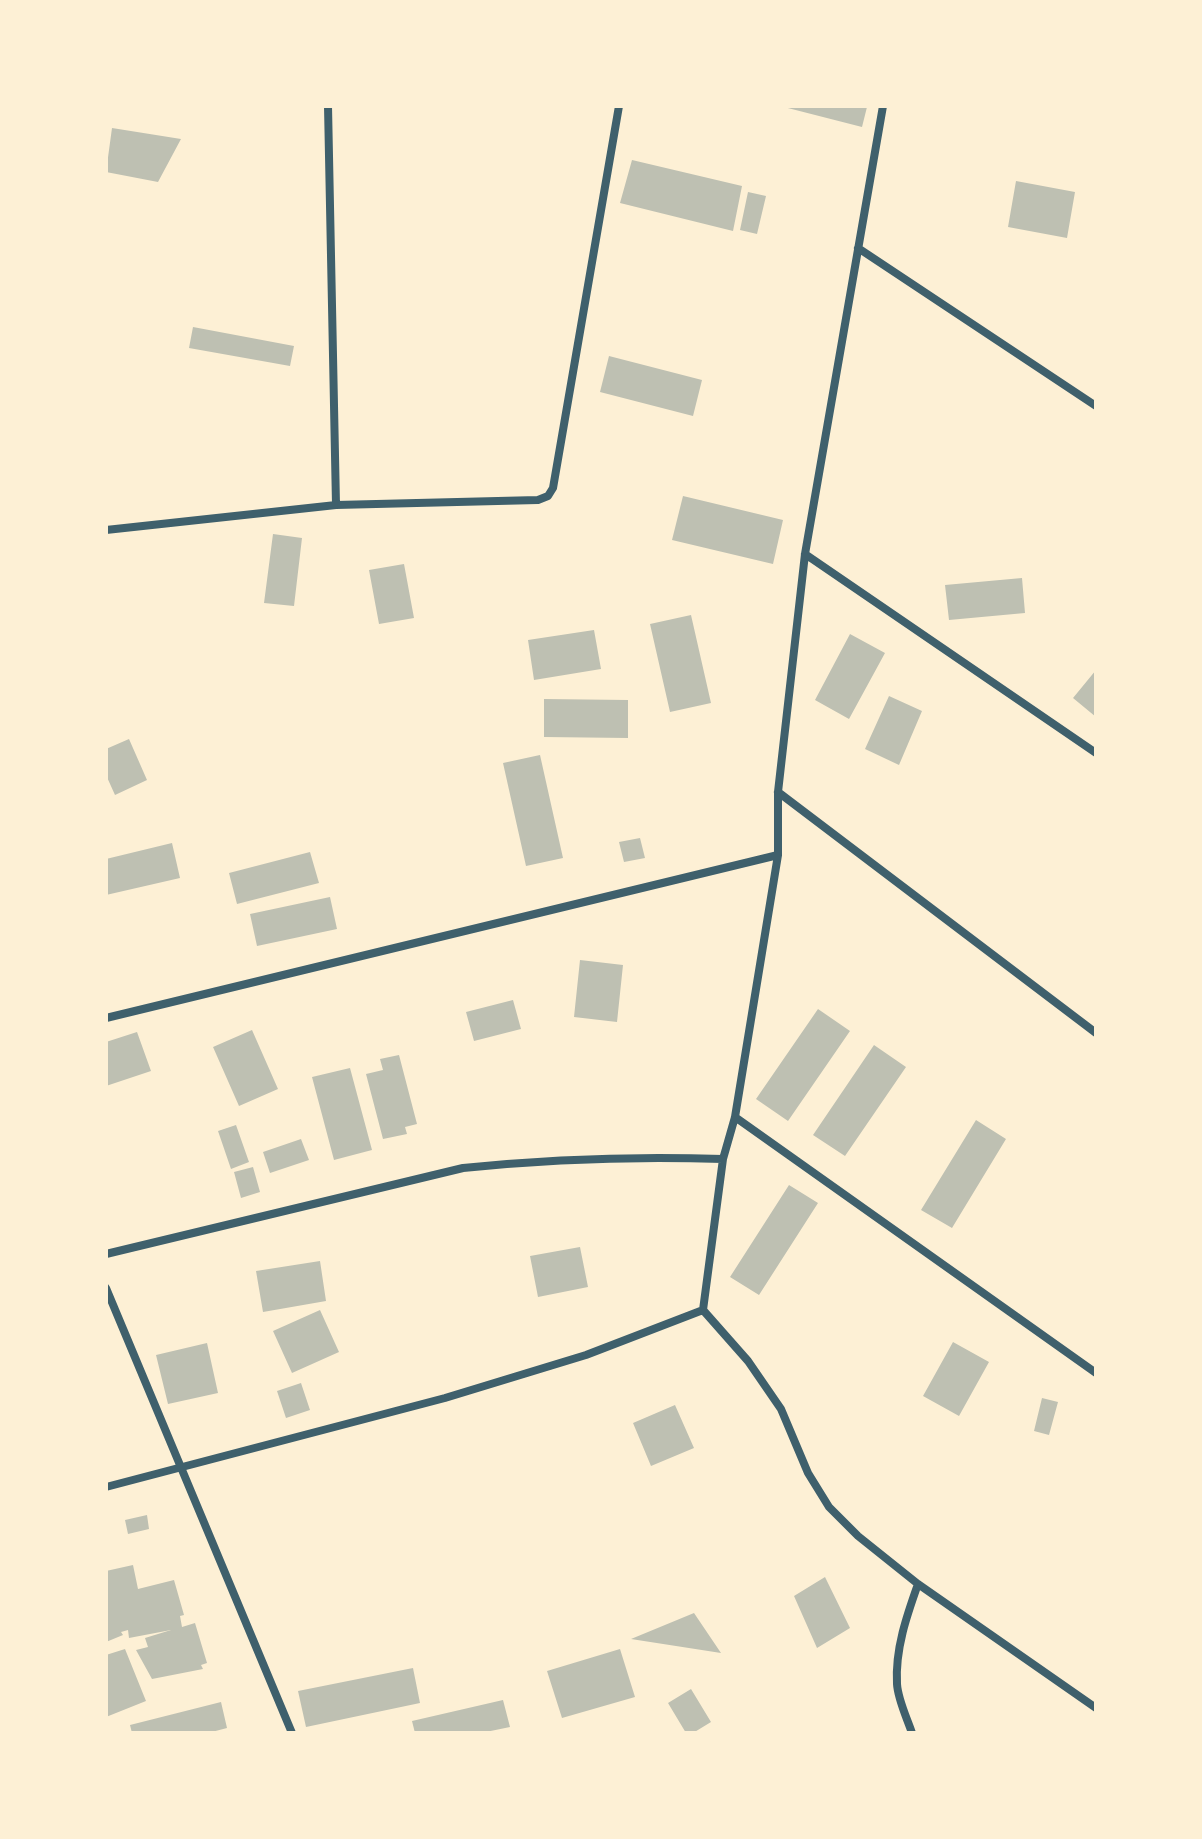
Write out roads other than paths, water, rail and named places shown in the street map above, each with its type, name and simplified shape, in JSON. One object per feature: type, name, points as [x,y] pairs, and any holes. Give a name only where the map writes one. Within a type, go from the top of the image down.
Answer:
[{"type":"street","points":[[328,106],[336,505]]},
{"type":"street","points":[[106,530],[336,505],[538,500],[548,496],[553,488],[619,106]]},
{"type":"street","points":[[883,106],[805,554],[778,792],[778,855],[735,1117],[723,1159],[703,1310],[748,1361],[781,1409],[808,1473],[829,1507],[858,1536],[918,1584],[1096,1708]]},
{"type":"street","points":[[858,248],[1096,406]]},
{"type":"street","points":[[805,554],[1096,753]]},
{"type":"street","points":[[778,792],[1096,1033]]},
{"type":"street","points":[[106,1018],[778,855]]},
{"type":"street","points":[[735,1117],[1096,1373]]},
{"type":"street","points":[[106,1254],[463,1168],[521,1162],[723,1159]]},
{"type":"street","points":[[106,1288],[292,1733]]},
{"type":"street","points":[[106,1487],[473,1389],[586,1355],[703,1310]]},
{"type":"street","points":[[912,1733],[897,1686],[898,1656],[906,1617],[918,1584]]}]
